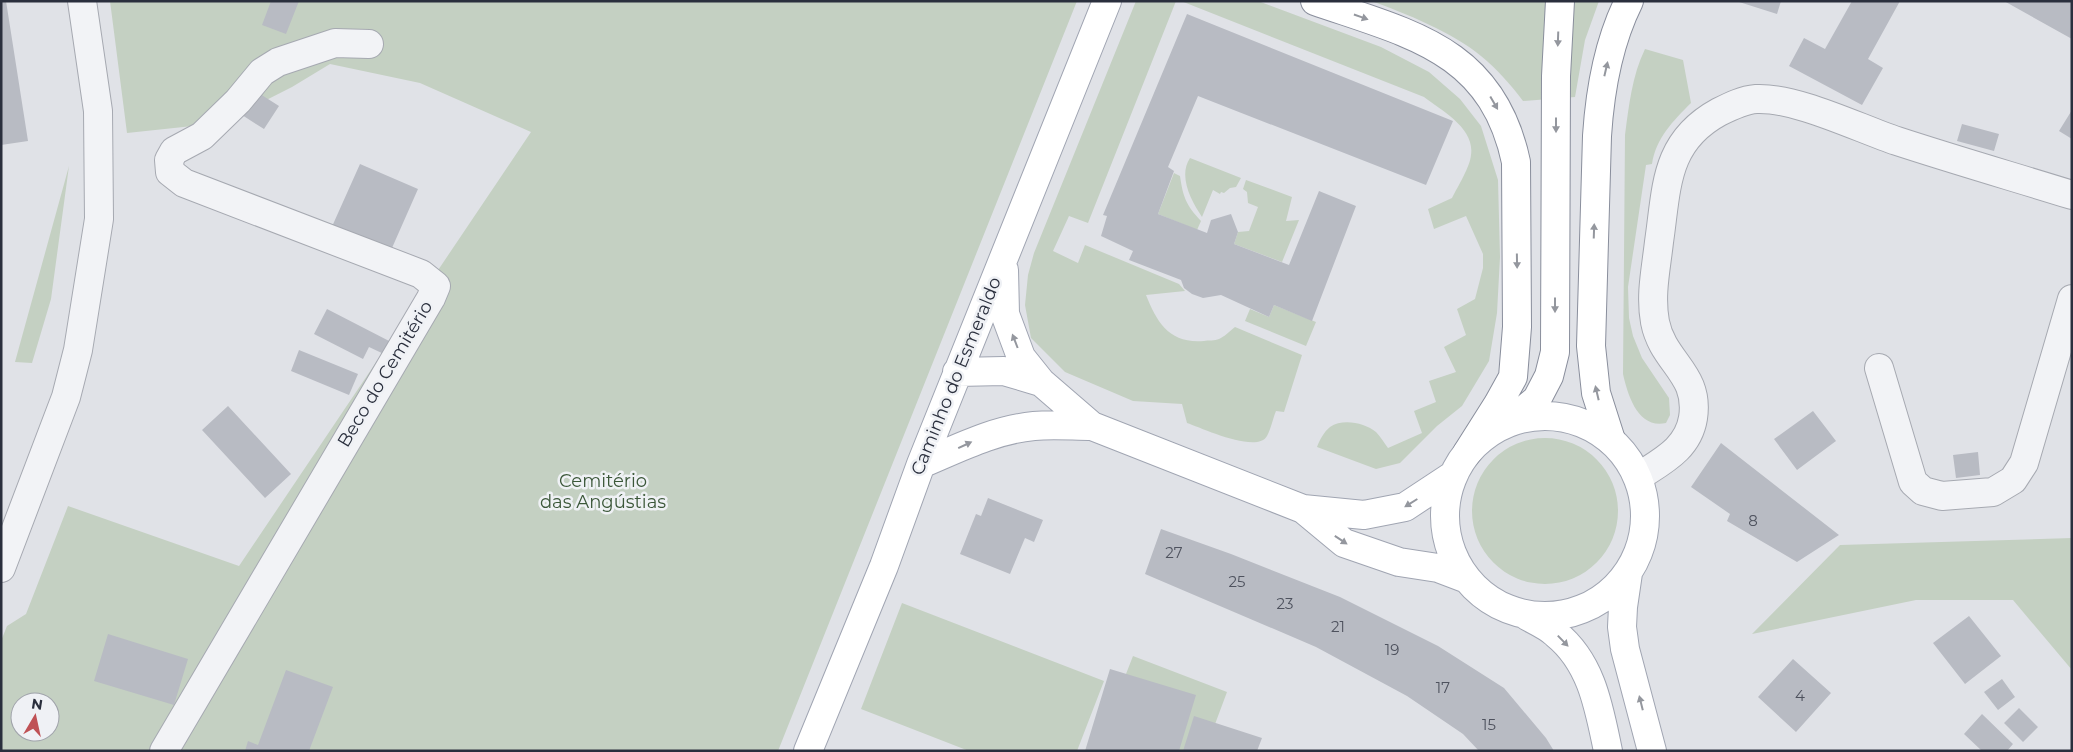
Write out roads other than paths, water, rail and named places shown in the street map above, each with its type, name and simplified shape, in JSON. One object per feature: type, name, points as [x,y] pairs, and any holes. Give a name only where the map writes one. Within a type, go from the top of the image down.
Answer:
[{"type":"main road","name":"Caminho do Esmeraldo","points":[[808,751],[884,566],[920,464],[1107,1]]},
{"type":"main road","points":[[1315,1],[1400,31],[1438,49],[1458,62],[1490,95],[1502,116],[1516,162],[1517,317],[1513,377],[1452,476],[1444,507],[1446,538],[1458,567],[1467,579],[1478,591],[1506,609],[1523,614],[1553,616],[1582,609],[1608,595],[1628,573],[1640,551],[1646,526],[1645,501],[1638,477],[1627,457],[1612,440],[1594,428],[1574,419],[1532,416],[1511,421]]},
{"type":"main road","points":[[1467,452],[1486,434],[1511,421],[1537,399],[1549,376],[1555,352],[1556,76],[1560,1]]},
{"type":"main road","points":[[1612,440],[1596,393],[1591,346],[1597,136],[1599,103],[1605,71],[1614,40],[1629,1]]},
{"type":"main road","points":[[1006,251],[1003,286],[1005,314],[1021,358],[1041,382],[1092,426],[1303,509],[1364,515],[1405,507],[1452,476]]},
{"type":"main road","points":[[957,372],[1004,371],[1041,382]]},
{"type":"main road","points":[[920,464],[979,438],[1009,431],[1034,426],[1092,426]]},
{"type":"main road","points":[[1303,509],[1344,543],[1399,562],[1438,568],[1467,579]]},
{"type":"main road","points":[[1628,573],[1622,607],[1622,627],[1625,649],[1652,751]]},
{"type":"main road","points":[[1523,614],[1555,632],[1578,657],[1596,696],[1608,751]]},
{"type":"street","points":[[1,568],[66,397],[78,350],[98,219],[98,111],[82,1]]},
{"type":"street","name":"Beco do Cemitério","points":[[164,751],[431,298],[436,286],[421,274],[184,183],[170,172],[169,160],[174,151],[202,136],[238,101],[262,72],[278,62],[335,43],[369,44]]},
{"type":"street","points":[[1638,477],[1679,448],[1688,436],[1692,422],[1694,404],[1692,386],[1666,351],[1660,337],[1653,307],[1653,292],[1668,175],[1679,148],[1692,132],[1707,119],[1742,102],[1757,99],[1778,102],[1810,110],[1896,141],[2072,196]]},
{"type":"street","points":[[1879,368],[1913,482],[1923,491],[1942,496],[1994,492],[2013,480],[2024,463],[2072,299]]},
{"type":"park label","name":"Cemitério das Angústias","points":[[603,491]]}]
